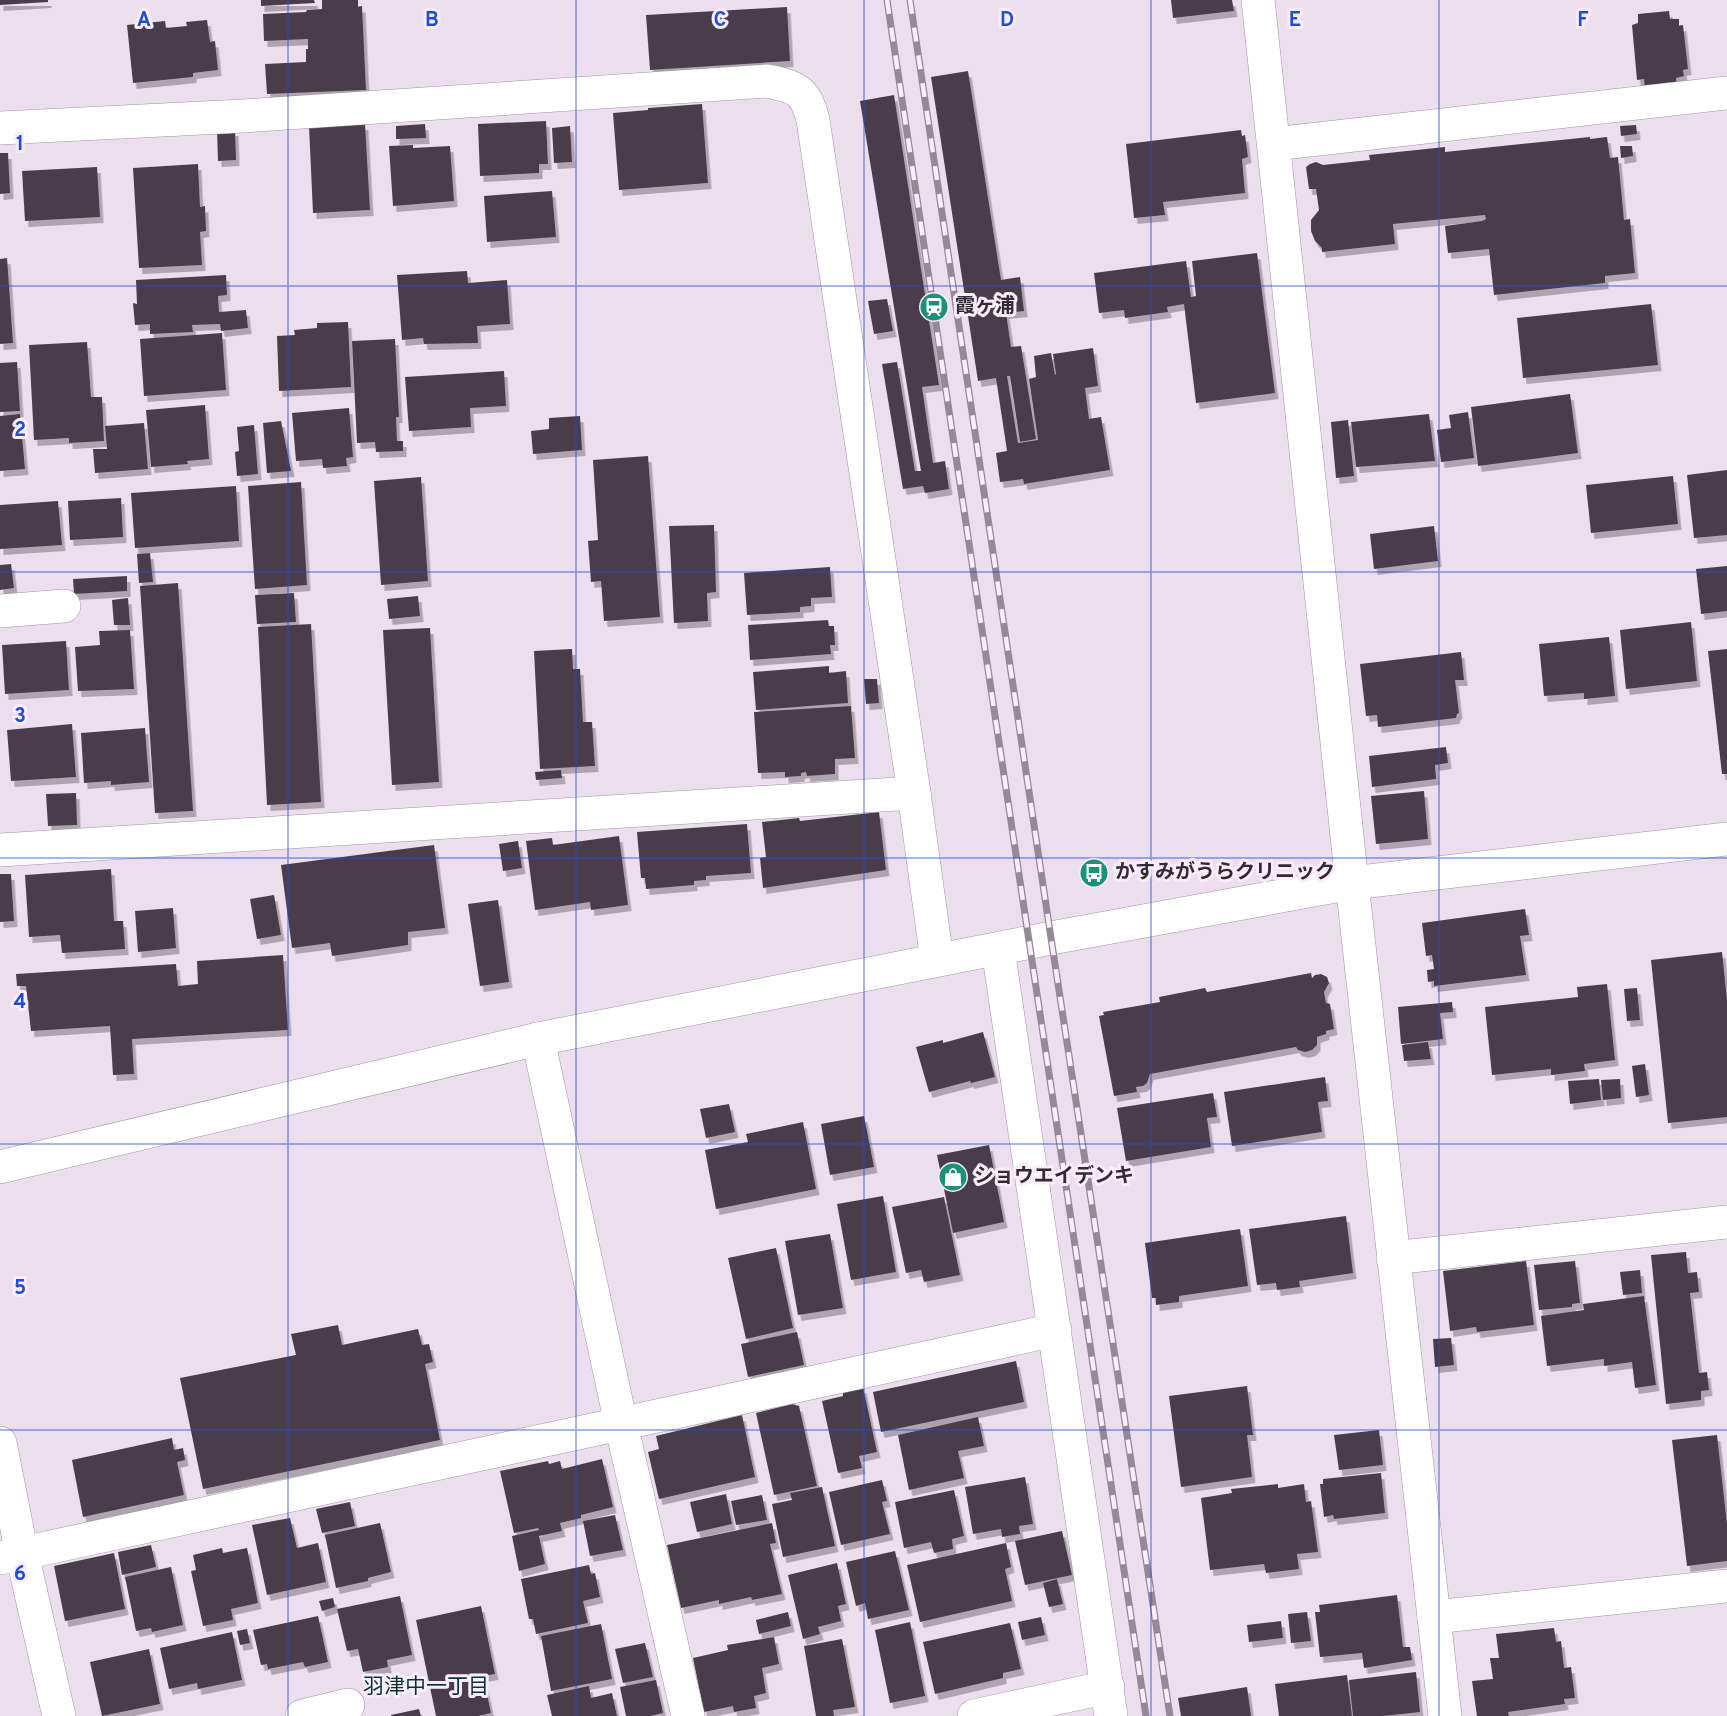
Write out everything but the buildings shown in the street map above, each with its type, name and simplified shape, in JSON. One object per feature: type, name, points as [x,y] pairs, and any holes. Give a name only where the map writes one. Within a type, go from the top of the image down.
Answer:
[{"type":"street","points":[[1258,0],[1352,883],[1445,1716]]},
{"type":"street","points":[[0,128],[243,116],[767,81],[788,86],[802,93],[809,105],[813,120],[938,960]]},
{"type":"street","points":[[1274,144],[1727,93]]},
{"type":"street","points":[[0,610],[64,606]]},
{"type":"street","points":[[0,850],[914,793]]},
{"type":"street","points":[[0,1167],[538,1039],[938,960],[1352,883],[1727,839]]},
{"type":"street","points":[[974,1716],[1109,1701],[998,949]]},
{"type":"street","points":[[538,1039],[621,1424],[688,1716]]},
{"type":"street","points":[[1393,1258],[1727,1222]]},
{"type":"street","points":[[11,1556],[1055,1330]]},
{"type":"street","points":[[0,1443],[11,1556],[59,1716]]},
{"type":"street","points":[[1434,1617],[1727,1586]]},
{"type":"street","points":[[302,1716],[348,1706]]},
{"type":"railway","points":[[887,0],[1146,1716]]},
{"type":"railway","points":[[910,0],[1170,1716]]},
{"type":"place","name":"霞ヶ浦","points":[[934,307]]},
{"type":"place","name":"かすみがうらクリニック","points":[[1094,873]]},
{"type":"place","name":"ショウエイデンキ","points":[[953,1177]]},
{"type":"district","name":"羽津中一丁目","points":[[426,1687]]}]
